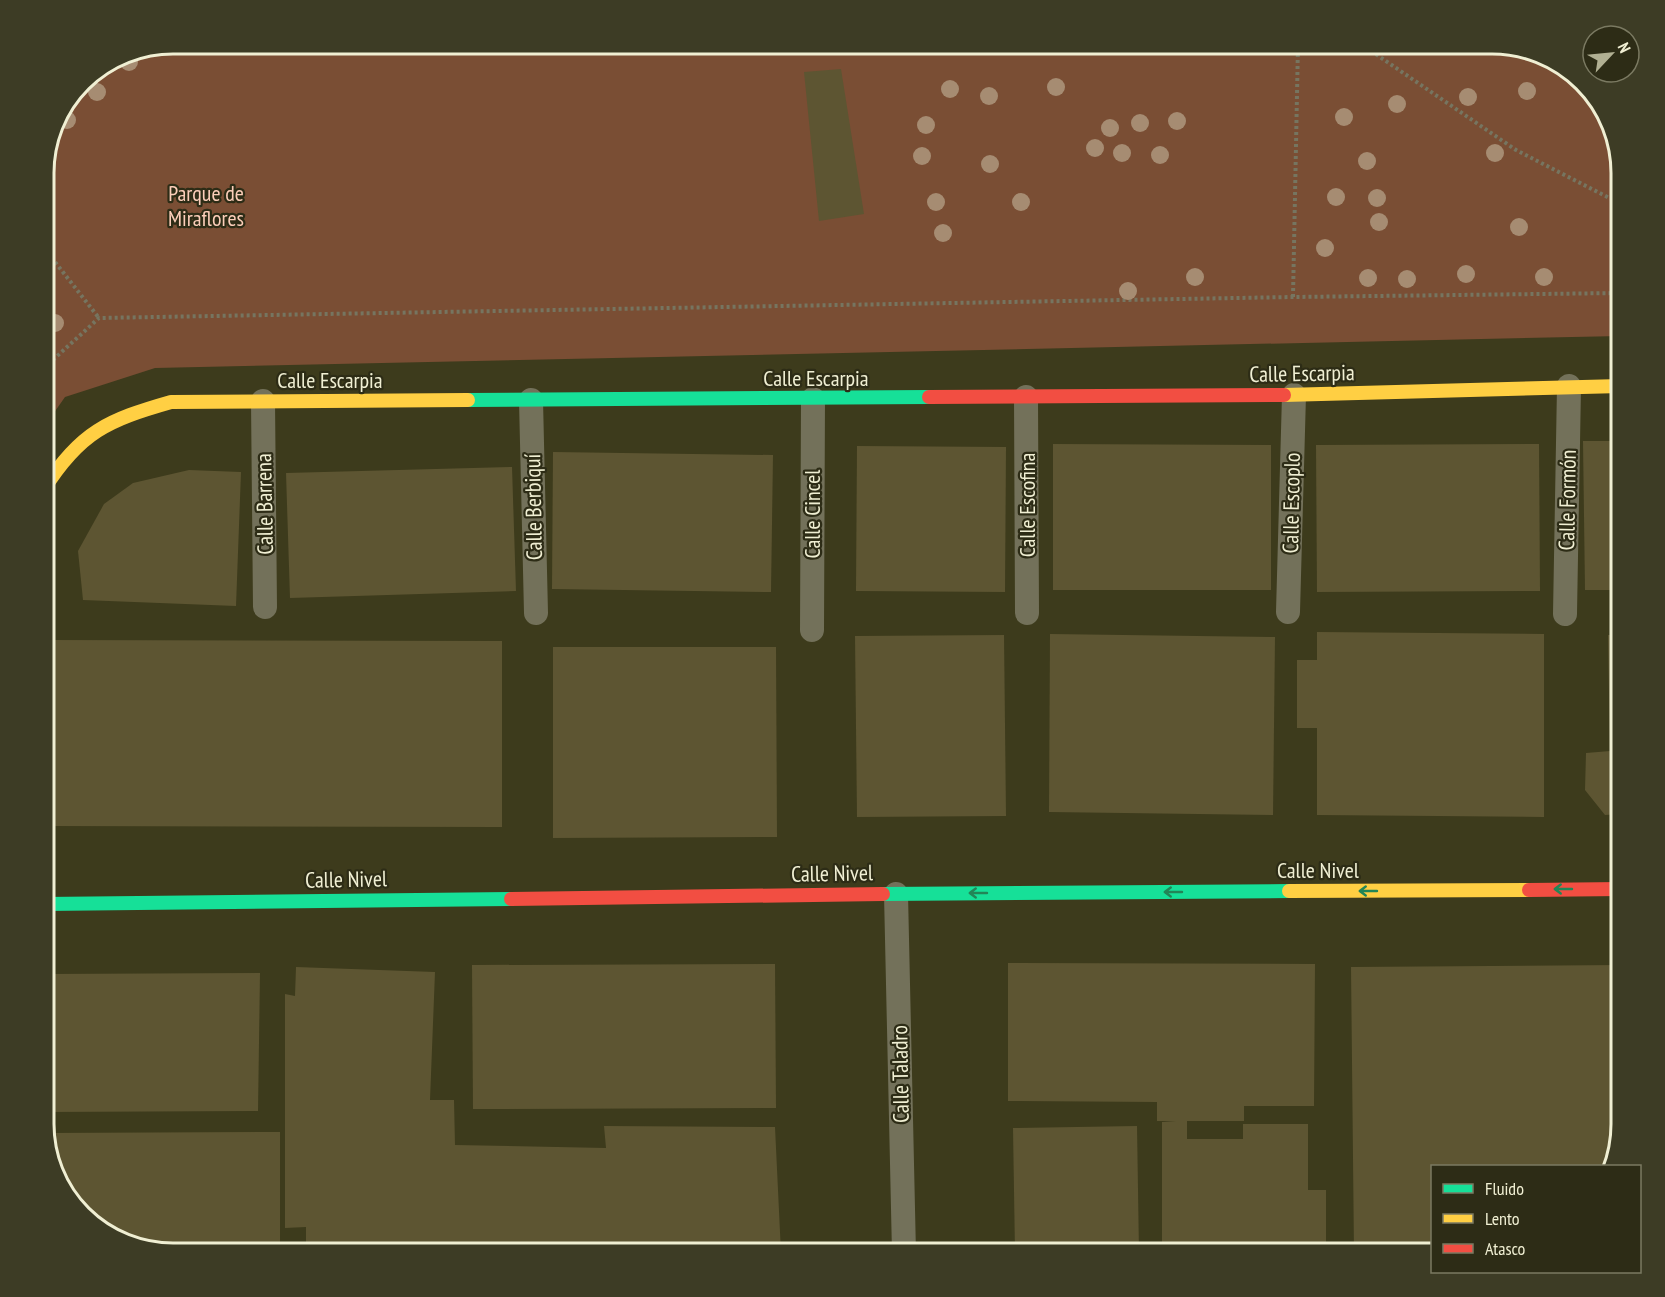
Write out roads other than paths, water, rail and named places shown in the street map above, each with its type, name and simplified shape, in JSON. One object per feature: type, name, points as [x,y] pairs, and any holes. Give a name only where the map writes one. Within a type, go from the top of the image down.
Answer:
[{"type":"street","name":"Calle Formón","points":[[1565,614],[1569,386]]},
{"type":"street","name":"Calle Escarpia","points":[[54,471],[80,441],[102,426],[171,402],[1026,398],[1294,395],[1611,386]]},
{"type":"street","name":"Calle Escoplo","points":[[1288,612],[1294,395]]},
{"type":"street","name":"Calle Escofina","points":[[1026,398],[1027,613]]},
{"type":"street","name":"Calle Cincel","points":[[812,630],[813,399]]},
{"type":"street","name":"Calle Berbiquí","points":[[531,400],[536,613]]},
{"type":"street","name":"Calle Barrena","points":[[263,401],[265,607]]},
{"type":"street","name":"Calle Nivel","points":[[54,904],[896,894],[1611,889]]},
{"type":"street","name":"Calle Taladro","points":[[896,894],[904,1243]]},
{"type":"park label","name":"Parque de Miraflores","points":[[206,206]]}]
